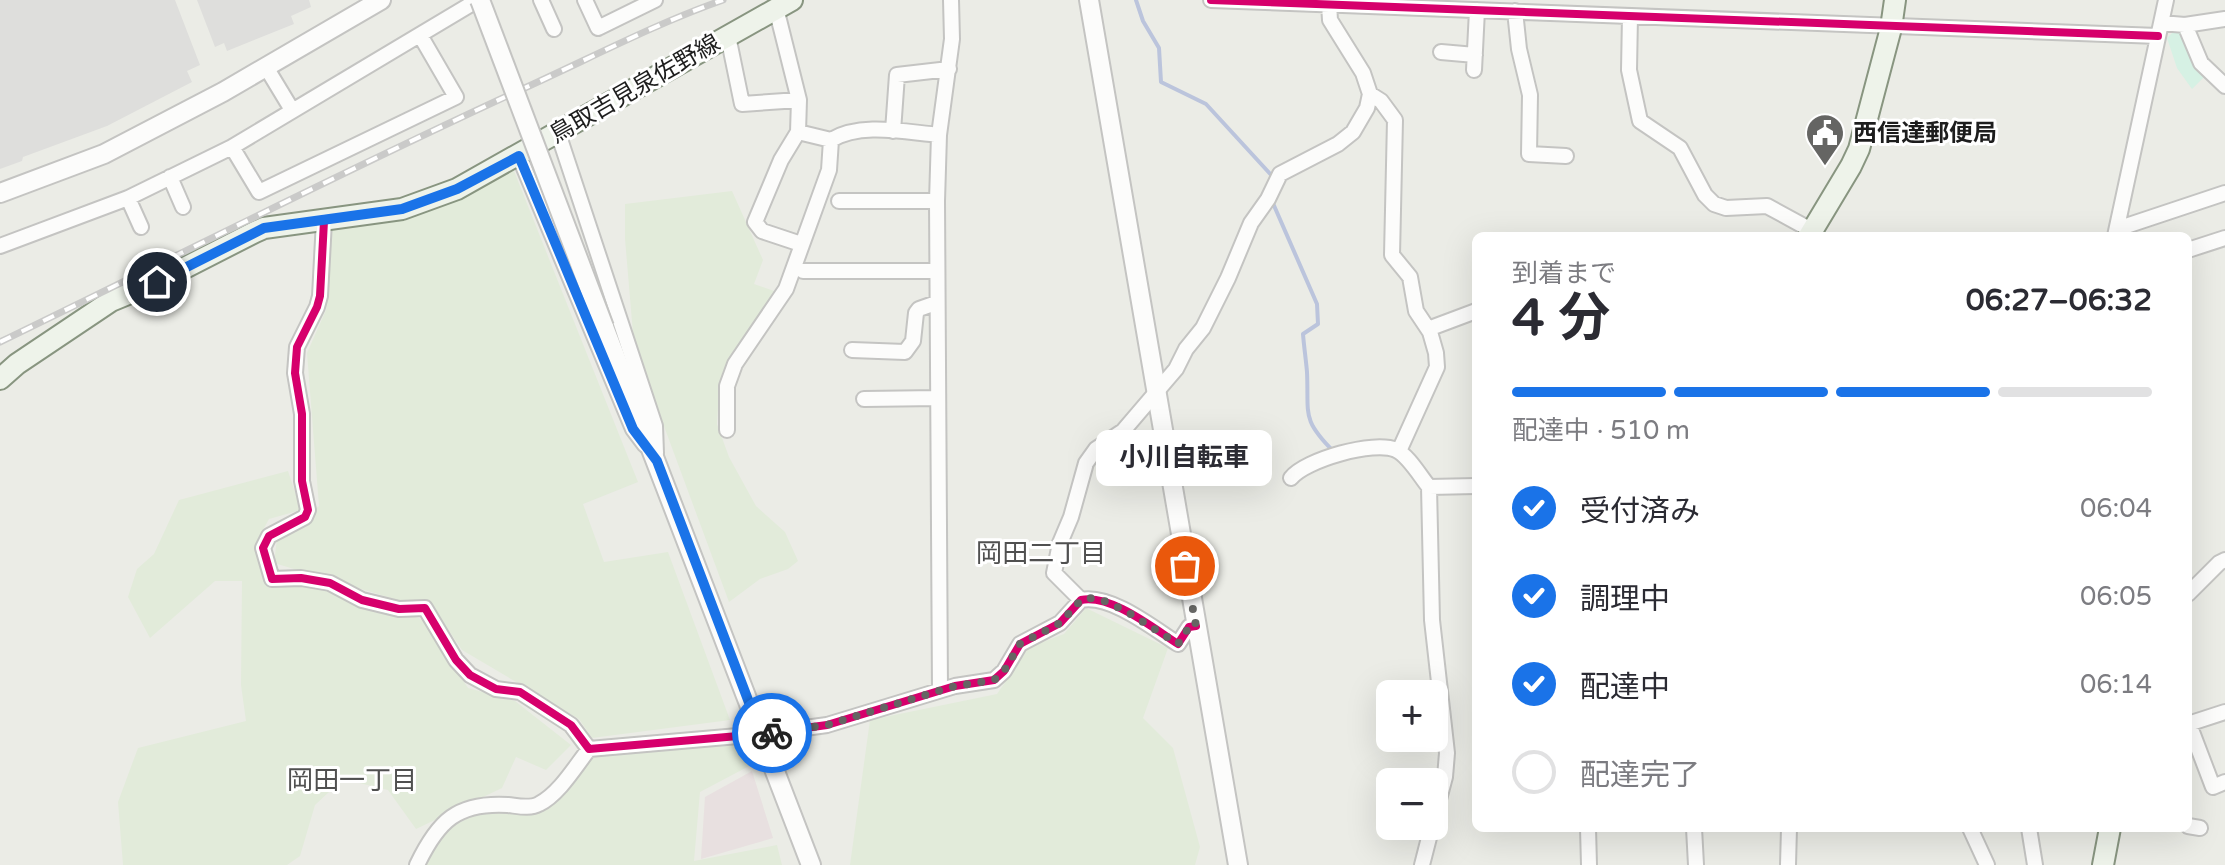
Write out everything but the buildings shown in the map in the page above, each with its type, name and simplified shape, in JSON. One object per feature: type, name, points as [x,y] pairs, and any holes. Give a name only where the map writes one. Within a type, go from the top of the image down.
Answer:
[{"type":"main road","points":[[1806,232],[1851,166],[1859,149],[1891,28],[1895,0]]},
{"type":"main road","name":"鳥取吉見泉佐野線","points":[[0,379],[17,364],[111,301],[157,282],[264,228],[402,209],[457,189],[784,4]]},
{"type":"main road","points":[[2103,865],[2109,832]]},
{"type":"street","points":[[0,193],[104,154],[266,67],[381,0]]},
{"type":"street","points":[[0,246],[128,198],[232,147],[479,0],[811,865]]},
{"type":"street","points":[[541,0],[554,29]]},
{"type":"street","points":[[585,0],[598,28],[655,0]]},
{"type":"street","points":[[940,690],[937,201],[939,135],[952,39],[951,0]]},
{"type":"street","points":[[1089,0],[1238,865]]},
{"type":"street","points":[[1211,0],[1891,28],[2160,29],[2225,19]]},
{"type":"street","points":[[1637,0],[1632,16],[1629,70],[1640,121],[1680,148],[1705,195],[1714,204],[1726,208],[1767,206],[1804,232]]},
{"type":"street","points":[[2116,232],[2166,0]]},
{"type":"street","points":[[784,4],[799,100],[798,132],[781,160],[755,222],[762,231],[801,244]]},
{"type":"street","points":[[1081,600],[1054,573],[1060,543],[1071,517],[1086,463],[1096,449],[1123,431],[1176,369],[1186,349],[1203,328],[1251,223],[1268,199],[1280,174],[1338,144],[1353,132],[1367,108],[1370,94],[1363,73],[1330,20],[1329,4]]},
{"type":"street","points":[[1474,70],[1477,10]]},
{"type":"street","points":[[1515,11],[1519,49],[1530,95],[1529,154],[1566,156]]},
{"type":"street","points":[[2185,25],[2201,63],[2225,86]]},
{"type":"street","points":[[232,147],[259,192],[456,97],[420,35]]},
{"type":"street","points":[[728,36],[742,104],[799,100]]},
{"type":"street","points":[[1441,52],[1475,55]]},
{"type":"street","points":[[266,67],[292,110]]},
{"type":"street","points":[[893,131],[897,75],[949,69]]},
{"type":"street","points":[[1370,94],[1381,101],[1395,120],[1392,255],[1410,277],[1416,311],[1428,329],[1436,353],[1437,367],[1399,451]]},
{"type":"street","points":[[798,132],[831,140],[842,133],[860,130],[939,135]]},
{"type":"street","points":[[558,133],[655,426],[657,461]]},
{"type":"street","points":[[727,430],[727,386],[735,364],[786,289],[829,170],[831,140]]},
{"type":"street","points":[[519,156],[633,429],[657,461]]},
{"type":"street","points":[[170,177],[183,207]]},
{"type":"street","points":[[2116,232],[2225,193]]},
{"type":"street","points":[[128,198],[141,227]]},
{"type":"street","points":[[839,201],[937,201]]},
{"type":"street","points":[[324,221],[320,296],[297,347],[295,373],[302,414],[302,481],[308,510],[305,517],[269,536],[263,548],[272,579],[301,578],[330,583],[362,600],[399,609],[425,608],[456,660],[470,675],[496,689],[520,692],[571,725],[589,749]]},
{"type":"street","points":[[2192,249],[2225,238]]},
{"type":"street","points":[[803,271],[936,271]]},
{"type":"street","points":[[852,350],[905,352],[913,341],[916,313],[936,303]]},
{"type":"street","points":[[1428,329],[1472,312]]},
{"type":"street","points":[[864,399],[938,398]]},
{"type":"street","points":[[1291,478],[1297,470],[1325,457],[1370,448],[1399,451],[1429,487],[1432,620],[1447,753],[1446,768]]},
{"type":"street","points":[[1429,487],[1472,486]]},
{"type":"street","points":[[2192,590],[2225,560]]},
{"type":"street","points":[[417,865],[436,830],[450,817],[468,807],[485,804],[534,807],[548,799],[589,749],[827,725],[940,690],[994,680],[1004,671],[1020,644],[1060,623],[1081,600],[1089,598],[1126,611],[1178,644],[1189,627],[1196,626]]},
{"type":"street","points":[[2192,723],[2225,712]]},
{"type":"street","points":[[2192,732],[2213,787],[2225,782]]},
{"type":"street","points":[[1588,832],[1589,865]]},
{"type":"street","points":[[1694,832],[1696,865]]},
{"type":"street","points":[[1788,865],[1789,832]]},
{"type":"street","points":[[1972,832],[1987,865]]},
{"type":"street","points":[[2030,832],[2035,865]]},
{"type":"street","points":[[1422,865],[1428,840]]},
{"type":"shaded area","points":[[0,0],[175,0],[200,65],[187,71],[192,82],[107,126],[23,157],[22,161],[0,169]]},
{"type":"shaded area","points":[[197,0],[309,0],[311,7],[291,16],[294,24],[227,51],[224,43],[215,47]]},
{"type":"shaded area","points":[[752,771],[773,838],[701,859],[705,797]]},
{"type":"green space","points":[[2174,31],[2181,31],[2185,44],[2190,43],[2207,74],[2192,89],[2177,68],[2167,38]]},
{"type":"green space","points":[[514,171],[638,482],[583,504],[604,562],[668,552],[730,720],[592,738],[579,719],[462,650],[429,601],[401,601],[274,563],[277,539],[319,506],[307,353],[326,310],[332,228],[397,221]]},
{"type":"green space","points":[[732,191],[763,260],[754,284],[777,292],[734,352],[719,392],[717,424],[729,457],[756,506],[785,532],[798,561],[788,569],[760,579],[729,602],[634,345],[625,204]]},
{"type":"green space","points":[[288,471],[301,510],[269,519],[258,539],[266,583],[328,590],[422,619],[468,688],[515,701],[571,745],[546,770],[516,757],[502,788],[416,829],[388,790],[343,779],[315,805],[300,856],[287,865],[123,865],[118,802],[138,748],[246,721],[241,685],[242,581],[215,581],[150,638],[128,597],[137,569],[154,554],[179,500]]},
{"type":"green space","points":[[1086,608],[1168,648],[1143,718],[1173,748],[1200,847],[1195,865],[850,865],[870,720],[997,694],[1029,647],[1064,634]]},
{"type":"green space","points":[[740,741],[753,764],[700,792],[694,861],[777,845],[782,865],[426,865],[443,830],[482,812],[546,808],[595,755]]},
{"type":"waterway","points":[[1136,0],[1143,21],[1159,48],[1161,82],[1206,104],[1273,177],[1272,180]]},
{"type":"waterway","points":[[1272,201],[1317,304],[1318,324],[1303,334],[1308,408],[1311,424],[1334,452]]},
{"type":"railway","points":[[0,342],[453,121],[645,32],[723,0]]},
{"type":"cycle path","points":[[1211,0],[2158,36]]},
{"type":"cycle path","points":[[324,221],[320,296],[297,347],[295,373],[302,414],[302,481],[308,510],[305,517],[269,536],[263,548],[272,579],[301,578],[330,583],[362,600],[399,609],[425,608],[456,660],[470,675],[496,689],[520,692],[571,725],[589,749],[827,725],[955,686],[994,680],[1004,671],[1020,644],[1060,623],[1081,600],[1105,602],[1118,607],[1178,644],[1189,627],[1196,626]]},
{"type":"way so far","points":[[772,733],[827,725],[955,686],[994,680],[1004,671],[1020,644],[1060,623],[1081,600],[1089,598],[1126,611],[1178,644],[1189,627],[1196,626],[1185,566]]},
{"type":"place","name":"西信達郵便局","points":[[1825,167]]},
{"type":"place","name":"小川自転車","points":[[1185,566]]},
{"type":"district","name":"岡田二丁目","points":[[1041,553]]},
{"type":"district","name":"岡田一丁目","points":[[352,780]]},
{"type":"route","points":[[157,282],[264,228],[402,209],[457,189],[519,156],[633,429],[657,461],[761,734],[772,733]]}]
